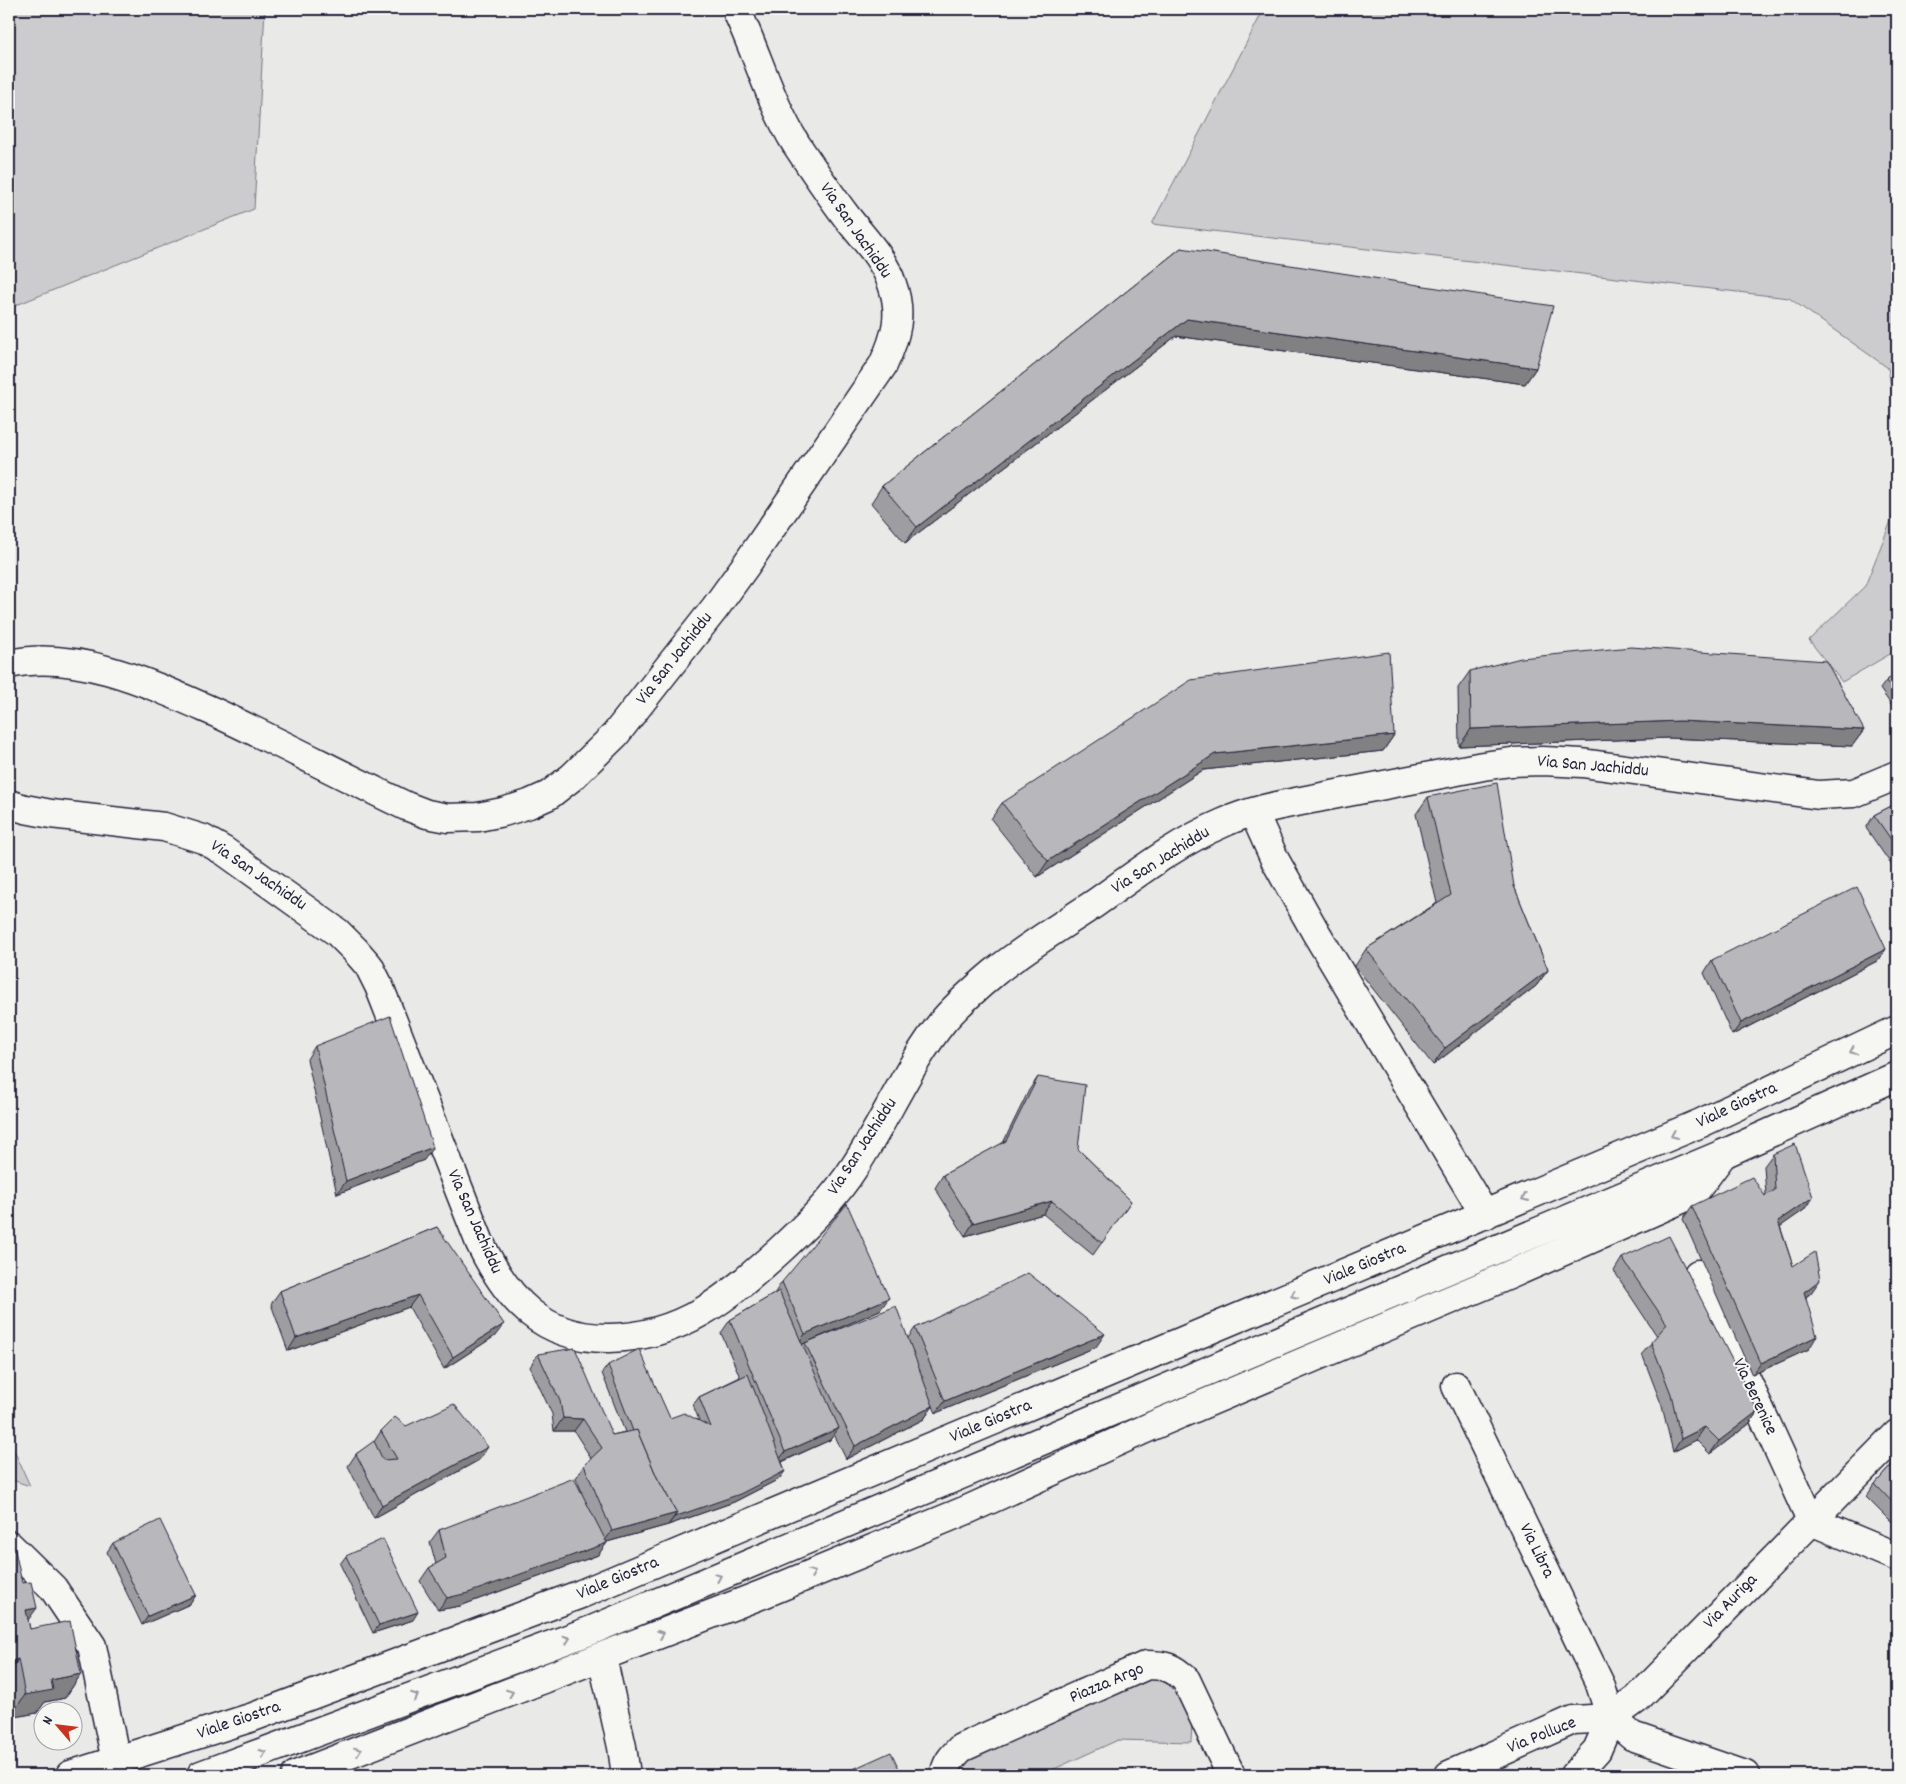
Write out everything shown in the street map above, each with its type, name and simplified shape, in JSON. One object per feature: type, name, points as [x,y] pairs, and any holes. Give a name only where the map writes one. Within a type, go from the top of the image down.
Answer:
[{"type":"street","name":"Via San Jachiddu","points":[[9,664],[24,660],[70,663],[116,672],[154,685],[242,725],[406,806],[428,814],[448,818],[478,817],[503,812],[529,804],[549,795],[572,777],[615,735],[746,566],[883,364],[892,345],[898,324],[895,294],[885,267],[826,190],[796,142],[776,106],[736,9]]},
{"type":"street","name":"Via San Jachiddu","points":[[9,804],[25,810],[51,814],[164,827],[203,839],[224,851],[337,932],[369,966],[491,1267],[518,1303],[534,1317],[555,1329],[596,1338],[620,1338],[646,1335],[672,1328],[716,1304],[740,1286],[799,1232],[840,1187],[856,1165],[930,1040],[944,1020],[966,997],[996,971],[1161,858],[1225,821],[1280,806],[1511,762],[1582,763],[1819,795],[1854,793],[1897,775]]},
{"type":"street","points":[[1254,813],[1275,860],[1315,931],[1485,1215]]},
{"type":"street","name":"Viale Giostra","points":[[70,1775],[253,1717],[581,1594],[1701,1123],[1897,1030]]},
{"type":"street","name":"Viale Giostra","points":[[201,1775],[592,1630],[1723,1154],[1897,1076]]},
{"type":"street","points":[[296,1775],[763,1594],[969,1509],[1154,1425],[1509,1275],[1693,1194],[1723,1154]]},
{"type":"street","name":"Via Berenice","points":[[1698,1274],[1811,1521]]},
{"type":"street","name":"Via Libra","points":[[1456,1386],[1600,1684],[1611,1718]]},
{"type":"street","name":"Via Auriga","points":[[1611,1718],[1637,1699],[1897,1434]]},
{"type":"street","points":[[1811,1521],[1897,1557]]},
{"type":"street","points":[[9,1545],[53,1588],[92,1646],[116,1761]]},
{"type":"street","points":[[602,1657],[622,1747],[626,1775]]},
{"type":"street","name":"Piazza Argo","points":[[945,1775],[951,1758],[961,1748],[1147,1665],[1162,1665],[1176,1670],[1186,1680],[1231,1775]]},
{"type":"street","points":[[1574,1775],[1597,1750],[1611,1718],[1632,1736],[1745,1775]]},
{"type":"street","name":"Via Polluce","points":[[1449,1775],[1573,1720],[1611,1718]]},
{"type":"shaded area","points":[[9,9],[265,9],[254,209],[9,308]]},
{"type":"shaded area","points":[[1264,9],[1897,9],[1897,425],[1888,368],[1789,298],[1152,224]]},
{"type":"shaded area","points":[[1897,506],[1897,650],[1842,682],[1809,640],[1865,586]]},
{"type":"shaded area","points":[[9,1439],[30,1486],[9,1479]]},
{"type":"shaded area","points":[[1155,1677],[1176,1689],[1192,1723],[1191,1742],[1118,1740],[1041,1775],[959,1775],[964,1760]]},
{"type":"building","points":[[1181,248],[1553,306],[1536,368],[1187,319],[917,527],[882,486]]},
{"type":"building","points":[[1631,647],[1826,661],[1864,730],[1680,721],[1471,729],[1470,671],[1521,658]]},
{"type":"building","points":[[1389,652],[1394,735],[1215,754],[1048,861],[1002,803],[1191,680]]},
{"type":"building","points":[[1897,673],[1897,696],[1886,681]]},
{"type":"building","points":[[1497,783],[1514,886],[1548,970],[1445,1048],[1366,949],[1451,895],[1428,797]]},
{"type":"building","points":[[1897,803],[1897,848],[1874,815]]},
{"type":"building","points":[[1857,887],[1886,949],[1741,1023],[1712,960]]},
{"type":"building","points":[[390,1016],[433,1147],[346,1181],[315,1046]]},
{"type":"building","points":[[1038,1077],[1085,1085],[1078,1149],[1131,1201],[1102,1243],[1052,1201],[973,1223],[943,1175],[1006,1141]]},
{"type":"building","points":[[1795,1144],[1813,1197],[1778,1221],[1793,1266],[1815,1252],[1820,1280],[1804,1292],[1817,1336],[1761,1363],[1692,1206],[1752,1177],[1765,1196],[1775,1190],[1773,1154]]},
{"type":"building","points":[[847,1204],[889,1298],[805,1334],[782,1282]]},
{"type":"building","points":[[437,1227],[504,1324],[453,1357],[418,1295],[296,1338],[280,1291]]},
{"type":"building","points":[[1669,1236],[1758,1411],[1719,1441],[1705,1427],[1681,1439],[1671,1394],[1651,1342],[1667,1324],[1622,1258]]},
{"type":"building","points":[[1028,1273],[1105,1334],[945,1401],[915,1328]]},
{"type":"building","points":[[779,1291],[839,1428],[785,1452],[730,1320]]},
{"type":"building","points":[[896,1306],[933,1406],[855,1446],[805,1343]]},
{"type":"building","points":[[575,1348],[612,1435],[637,1430],[657,1477],[677,1513],[612,1531],[584,1465],[602,1448],[583,1419],[563,1418],[560,1401],[538,1354]]},
{"type":"building","points":[[639,1349],[670,1418],[684,1413],[711,1427],[699,1397],[748,1374],[785,1471],[740,1494],[674,1517],[677,1513],[657,1477],[637,1430],[633,1431],[608,1365]]},
{"type":"building","points":[[454,1404],[488,1447],[382,1505],[356,1454],[374,1441],[383,1460],[397,1459],[381,1431],[395,1417],[406,1426]]},
{"type":"building","points":[[1897,1459],[1897,1507],[1875,1484]]},
{"type":"building","points":[[574,1478],[607,1543],[468,1593],[447,1598],[429,1568],[446,1558],[439,1530]]},
{"type":"building","points":[[160,1520],[196,1595],[148,1616],[113,1543]]},
{"type":"building","points":[[383,1539],[418,1612],[379,1625],[346,1556]]},
{"type":"building","points":[[15,1550],[22,1583],[31,1582],[37,1608],[26,1610],[30,1629],[70,1621],[81,1674],[51,1680],[53,1690],[25,1695],[18,1659],[9,1662],[9,1552]]},
{"type":"building","points":[[891,1752],[902,1775],[840,1775]]}]
